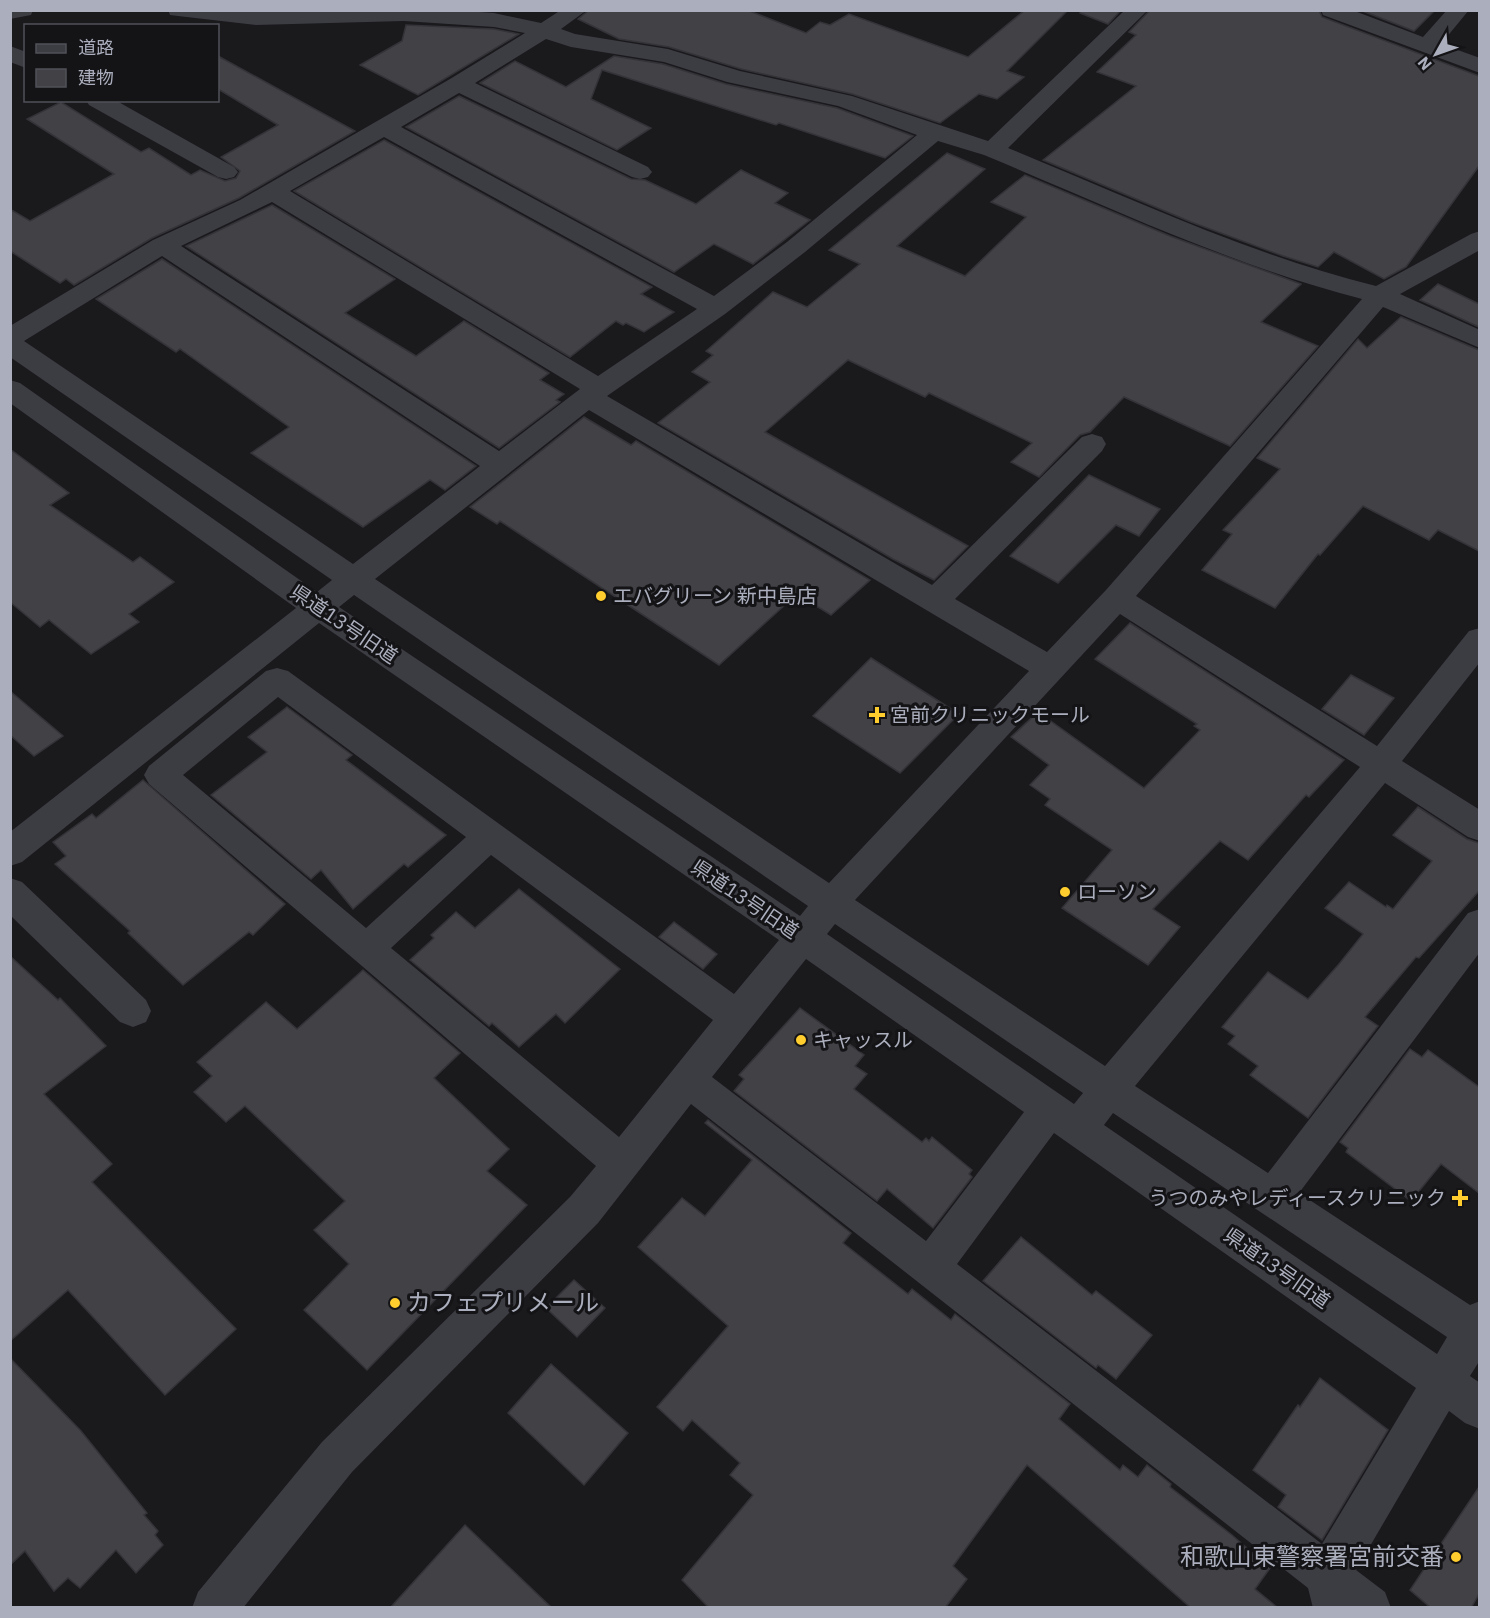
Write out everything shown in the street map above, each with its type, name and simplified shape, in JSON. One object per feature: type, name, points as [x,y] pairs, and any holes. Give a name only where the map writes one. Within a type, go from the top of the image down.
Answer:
[{"type":"street","points":[[10,13],[23,10]]},
{"type":"street","points":[[178,10],[256,18],[415,15],[494,20],[542,30],[571,40],[668,56],[735,77],[844,101],[935,134],[992,150],[1264,261],[1323,281],[1379,295],[1479,340]]},
{"type":"street","points":[[10,338],[162,245],[249,205],[458,84],[577,10]]},
{"type":"street","points":[[992,150],[1138,10]]},
{"type":"street","points":[[1331,10],[1479,66]]},
{"type":"street","points":[[1427,46],[1459,10]]},
{"type":"street","points":[[10,53],[24,60]]},
{"type":"street","points":[[458,84],[640,172]]},
{"type":"street","points":[[101,102],[226,172]]},
{"type":"street","points":[[384,126],[716,308]]},
{"type":"street","points":[[10,852],[353,579],[594,392],[716,308],[796,247],[918,145],[935,134]]},
{"type":"street","points":[[272,191],[594,392],[1050,669]]},
{"type":"street","points":[[214,1608],[338,1457],[584,1210],[833,902],[1117,598],[1379,295],[1479,239]]},
{"type":"street","points":[[162,245],[500,465]]},
{"type":"street","points":[[10,344],[353,579],[1109,1089],[1272,1198],[1477,1329],[1441,1382],[1330,1591]]},
{"type":"street","name":"県道13号旧道","points":[[10,389],[318,607],[803,938],[1479,1408]]},
{"type":"street","points":[[936,601],[1092,444]]},
{"type":"street","points":[[1117,598],[1479,827]]},
{"type":"street","points":[[931,1267],[1064,1119],[1109,1089],[1380,766],[1479,639]]},
{"type":"street","points":[[621,1163],[160,775],[278,680],[738,1017]]},
{"type":"street","points":[[366,949],[490,836]]},
{"type":"street","points":[[10,892],[133,1011]]},
{"type":"street","points":[[1272,1198],[1479,924]]},
{"type":"street","points":[[688,1080],[931,1267],[1330,1591],[1369,1608]]},
{"type":"building","points":[[589,10],[747,10],[806,33],[820,22],[830,25],[849,14],[968,57],[1025,10],[1068,10],[1007,71],[1024,77],[997,99],[979,94],[940,123],[852,94],[741,69],[669,47],[619,39],[578,19]]},
{"type":"building","points":[[1081,10],[1121,10],[1108,24],[1080,13]]},
{"type":"building","points":[[1150,10],[1319,10],[1322,17],[1479,76],[1479,166],[1406,267],[1384,279],[1334,252],[1318,267],[1283,256],[1191,222],[1043,160],[1136,86],[1097,72],[1136,35],[1129,32]]},
{"type":"building","points":[[1360,10],[1435,10],[1414,31]]},
{"type":"building","points":[[406,25],[494,29],[519,34],[418,95],[360,65],[402,41]]},
{"type":"building","points":[[614,56],[663,64],[726,84],[837,108],[913,136],[885,158],[779,123],[776,125],[602,70],[591,99],[651,128],[617,150],[480,83],[515,61],[566,87]]},
{"type":"building","points":[[219,57],[355,131],[239,198],[152,238],[74,285],[66,279],[60,283],[10,251],[10,209],[30,221],[114,174],[27,119],[61,102],[141,152],[149,148],[191,175],[200,170],[225,181],[236,178],[240,171],[221,157],[278,125],[219,90]]},
{"type":"building","points":[[459,96],[631,179],[645,180],[696,204],[741,170],[788,193],[775,203],[810,220],[753,264],[714,244],[674,272],[406,127]]},
{"type":"building","points":[[384,140],[652,287],[641,294],[674,312],[644,332],[616,321],[570,357],[294,191]]},
{"type":"building","points":[[947,153],[985,169],[897,246],[965,276],[1026,217],[991,202],[1025,175],[1170,236],[1301,284],[1261,322],[1318,346],[1230,446],[1124,397],[1090,432],[1080,435],[1039,477],[1011,462],[1032,443],[929,393],[925,397],[848,360],[765,432],[968,546],[934,580],[893,559],[658,423],[710,382],[692,372],[713,355],[706,351],[773,292],[807,307],[860,264],[829,250]]},
{"type":"building","points":[[272,205],[395,279],[345,313],[416,356],[464,321],[549,373],[540,380],[564,394],[556,400],[560,402],[499,448],[186,246]]},
{"type":"building","points":[[162,259],[476,466],[445,490],[430,480],[363,527],[251,453],[289,427],[180,349],[176,352],[96,299]]},
{"type":"building","points":[[1438,284],[1479,304],[1479,327],[1420,300]]},
{"type":"building","points":[[1401,317],[1479,350],[1479,551],[1438,530],[1429,540],[1363,506],[1320,555],[1318,554],[1275,608],[1202,570],[1232,534],[1223,530],[1280,469],[1257,458],[1358,339],[1367,348]]},
{"type":"building","points":[[584,417],[631,445],[636,441],[870,580],[831,615],[797,594],[719,665],[500,521],[497,524],[470,507]]},
{"type":"building","points":[[10,449],[69,493],[50,505],[133,562],[140,557],[174,582],[129,614],[139,622],[91,654],[49,620],[40,627],[10,602]]},
{"type":"building","points":[[1089,475],[1160,509],[1139,536],[1116,525],[1058,583],[1010,556]]},
{"type":"building","points":[[1130,623],[1344,760],[1309,797],[1306,795],[1248,860],[1220,841],[1153,909],[1180,927],[1148,965],[1062,908],[1112,850],[1045,805],[1050,799],[1030,785],[1049,765],[1011,737],[1038,712],[1144,788],[1200,730],[1194,726],[1197,724],[1095,659]]},
{"type":"building","points":[[871,658],[959,714],[900,773],[813,716]]},
{"type":"building","points":[[1351,675],[1394,698],[1364,735],[1322,709]]},
{"type":"building","points":[[10,691],[63,736],[34,756],[10,735]]},
{"type":"building","points":[[287,707],[352,755],[346,760],[446,835],[408,867],[404,864],[353,909],[321,870],[311,879],[211,795],[267,752],[248,737]]},
{"type":"building","points":[[143,780],[285,904],[253,935],[249,932],[183,985],[128,933],[130,931],[55,864],[66,856],[53,842],[92,814],[96,818]]},
{"type":"building","points":[[1418,807],[1467,839],[1479,843],[1479,891],[1419,958],[1416,957],[1365,1017],[1378,1026],[1308,1118],[1250,1075],[1258,1066],[1228,1044],[1235,1036],[1222,1027],[1268,972],[1308,999],[1339,964],[1363,934],[1325,908],[1349,882],[1386,907],[1387,905],[1393,909],[1432,861],[1393,835]]},
{"type":"building","points":[[519,889],[620,969],[565,1023],[556,1014],[519,1047],[492,1023],[489,1026],[410,960],[434,938],[431,935],[456,912],[475,928]]},
{"type":"building","points":[[674,922],[717,954],[703,969],[659,937]]},
{"type":"building","points":[[10,956],[58,1000],[60,998],[106,1046],[44,1094],[112,1164],[92,1182],[236,1329],[165,1395],[68,1290],[10,1341]]},
{"type":"building","points":[[363,970],[460,1053],[434,1078],[509,1149],[487,1171],[527,1205],[367,1370],[304,1310],[349,1264],[314,1230],[345,1201],[245,1106],[226,1122],[194,1092],[212,1076],[197,1062],[266,1002],[297,1029]]},
{"type":"building","points":[[800,1008],[864,1055],[855,1066],[867,1074],[854,1089],[922,1142],[926,1138],[929,1141],[932,1137],[972,1170],[969,1174],[972,1177],[933,1228],[887,1189],[877,1201],[734,1091],[744,1079],[739,1075]]},
{"type":"building","points":[[1410,1049],[1422,1057],[1428,1050],[1479,1087],[1479,1193],[1441,1164],[1411,1201],[1346,1152],[1348,1148],[1340,1142]]},
{"type":"building","points":[[708,1120],[851,1233],[843,1243],[908,1294],[912,1289],[951,1320],[955,1314],[1070,1404],[1059,1419],[1120,1470],[1123,1465],[1138,1477],[1147,1465],[1171,1484],[1170,1487],[1232,1535],[1270,1568],[1255,1589],[1278,1608],[1191,1608],[1027,1465],[953,1566],[967,1579],[945,1608],[709,1608],[682,1580],[753,1495],[730,1475],[740,1463],[692,1420],[683,1431],[657,1407],[728,1326],[638,1247],[682,1198],[705,1216],[752,1160],[705,1123]]},
{"type":"building","points":[[1021,1237],[1092,1295],[1096,1291],[1152,1335],[1116,1379],[1098,1365],[1096,1368],[983,1281]]},
{"type":"building","points":[[574,1280],[605,1308],[577,1337],[546,1308]]},
{"type":"building","points":[[10,1358],[81,1431],[147,1513],[144,1515],[158,1531],[155,1535],[163,1545],[136,1573],[116,1550],[80,1588],[68,1578],[54,1591],[25,1551],[10,1565]]},
{"type":"building","points":[[551,1364],[628,1433],[584,1485],[508,1413]]},
{"type":"building","points":[[1320,1378],[1388,1430],[1322,1540],[1278,1507],[1286,1495],[1253,1470],[1298,1405],[1300,1407]]},
{"type":"building","name":"和歌山東警察署宮前交番","points":[[1479,1487],[1479,1594],[1471,1608],[1431,1608],[1410,1590]]},
{"type":"building","points":[[465,1525],[552,1608],[390,1608]]},
{"type":"place","name":"エバグリーン 新中島店","points":[[601,596]]},
{"type":"place","name":"宮前クリニックモール","points":[[877,715]]},
{"type":"place","name":"ローソン","points":[[1065,892]]},
{"type":"place","name":"キャッスル","points":[[801,1040]]},
{"type":"place","name":"うつのみやレディースクリニック","points":[[1460,1198]]},
{"type":"place","name":"カフェプリメール","points":[[395,1303]]},
{"type":"place","name":"和歌山東警察署宮前交番","points":[[1456,1557]]}]
